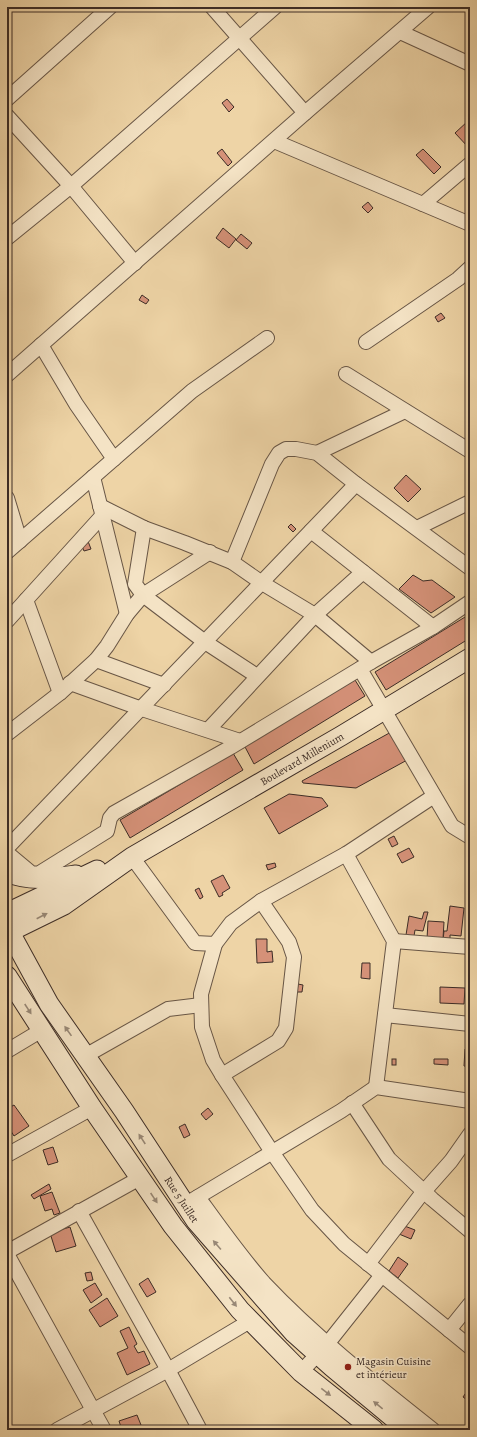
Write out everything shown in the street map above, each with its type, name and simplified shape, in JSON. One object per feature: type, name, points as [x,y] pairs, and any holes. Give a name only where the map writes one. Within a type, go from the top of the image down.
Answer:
[{"type":"main road","name":"Boulevard Millenium","points":[[8,931],[64,904],[132,857],[470,658]]},
{"type":"main road","name":"Boulevard Millenium","points":[[7,913],[90,874],[132,857]]},
{"type":"main road","points":[[7,872],[26,878],[62,877],[90,874]]},
{"type":"main road","name":"Rue 5 Juillet","points":[[8,931],[49,1004],[124,1111],[191,1200],[196,1221],[294,1333],[323,1349],[408,1430]]},
{"type":"main road","name":"Rue 5 Juillet","points":[[7,976],[92,1108],[173,1226],[240,1310],[301,1372],[374,1430]]},
{"type":"street","points":[[7,99],[110,7]]},
{"type":"street","points":[[212,7],[305,114]]},
{"type":"street","points":[[7,238],[71,186],[275,7]]},
{"type":"street","points":[[7,375],[428,7]]},
{"type":"street","points":[[400,32],[470,64]]},
{"type":"street","points":[[7,116],[71,186],[135,263]]},
{"type":"street","points":[[274,141],[470,224]]},
{"type":"street","points":[[423,204],[470,164]]},
{"type":"street","points":[[366,342],[458,279],[470,268]]},
{"type":"street","points":[[7,552],[192,391],[267,338]]},
{"type":"street","points":[[42,345],[76,404],[114,459]]},
{"type":"street","points":[[346,374],[470,451]]},
{"type":"street","points":[[317,453],[405,411]]},
{"type":"street","points":[[232,562],[272,464],[279,453],[286,449],[296,449],[317,453],[356,484],[470,568]]},
{"type":"street","points":[[93,477],[127,614]]},
{"type":"street","points":[[7,848],[142,709],[356,484]]},
{"type":"street","points":[[7,498],[20,541]]},
{"type":"street","points":[[417,528],[470,502]]},
{"type":"street","points":[[101,511],[210,552],[232,562],[262,583],[315,615],[366,666],[385,709],[452,826],[470,837]]},
{"type":"street","points":[[7,621],[101,511]]},
{"type":"street","points":[[144,528],[135,584],[143,595],[205,642],[257,676]]},
{"type":"street","points":[[311,531],[433,627]]},
{"type":"street","points":[[7,734],[65,688],[96,660],[107,646],[127,614],[143,595],[210,552]]},
{"type":"street","points":[[208,730],[315,615],[363,572]]},
{"type":"street","points":[[26,600],[65,688]]},
{"type":"street","points":[[7,853],[31,873],[38,874],[106,831],[110,818],[114,813],[240,741],[433,627],[470,602]]},
{"type":"street","points":[[96,660],[164,685]]},
{"type":"street","points":[[65,688],[142,709],[240,741]]},
{"type":"street","points":[[434,796],[346,854],[261,901],[231,923],[215,944],[201,994],[202,1027],[213,1060],[222,1075],[312,1210],[344,1244],[470,1347]]},
{"type":"street","points":[[346,854],[394,941],[376,1087]]},
{"type":"street","points":[[132,857],[195,943],[215,944]]},
{"type":"street","points":[[222,1075],[278,1042],[286,1028],[294,957],[289,942],[261,901]]},
{"type":"street","points":[[394,941],[470,947]]},
{"type":"street","points":[[85,1056],[168,1008],[201,1005]]},
{"type":"street","points":[[385,1015],[470,1024]]},
{"type":"street","points":[[7,1051],[42,1030]]},
{"type":"street","points":[[191,1200],[272,1152],[376,1087],[470,1101]]},
{"type":"street","points":[[352,1103],[389,1159],[424,1192],[470,1231]]},
{"type":"street","points":[[7,1155],[92,1108]]},
{"type":"street","points":[[368,1264],[424,1192],[451,1161],[470,1134]]},
{"type":"street","points":[[104,1430],[7,1253],[79,1211],[140,1178]]},
{"type":"street","points":[[79,1211],[200,1430]]},
{"type":"street","points":[[301,1372],[323,1349],[382,1275]]},
{"type":"street","points":[[449,1330],[470,1304]]},
{"type":"street","points":[[57,1430],[168,1370],[250,1321]]},
{"type":"street","points":[[323,1349],[387,1393],[433,1430]]},
{"type":"building","points":[[227,99],[234,107],[229,112],[222,103]]},
{"type":"building","points":[[468,121],[470,123],[469,148],[455,133]]},
{"type":"building","points":[[222,149],[232,162],[228,166],[217,153]]},
{"type":"building","points":[[423,149],[441,167],[434,174],[416,155]]},
{"type":"building","points":[[470,170],[470,183],[469,184],[463,175]]},
{"type":"building","points":[[368,202],[373,208],[368,213],[362,207]]},
{"type":"building","points":[[223,228],[236,239],[229,248],[216,238]]},
{"type":"building","points":[[241,234],[252,243],[247,249],[236,240]]},
{"type":"building","points":[[142,295],[149,300],[146,304],[139,300]]},
{"type":"building","points":[[441,313],[445,318],[438,322],[435,317]]},
{"type":"building","points":[[406,475],[421,489],[408,502],[394,488]]},
{"type":"building","points":[[291,524],[296,529],[293,532],[288,527]]},
{"type":"building","points":[[86,536],[91,549],[84,551],[79,539]]},
{"type":"building","points":[[413,575],[423,581],[432,580],[455,597],[431,613],[399,589]]},
{"type":"building","points":[[470,614],[470,638],[386,690],[375,672]]},
{"type":"building","points":[[355,680],[365,696],[254,764],[244,745]]},
{"type":"building","points":[[393,731],[409,759],[356,788],[303,783],[302,781]]},
{"type":"building","points":[[233,753],[243,770],[130,838],[120,820]]},
{"type":"building","points":[[289,794],[322,798],[328,806],[279,834],[264,808]]},
{"type":"building","points":[[394,836],[398,844],[392,847],[388,839]]},
{"type":"building","points":[[409,848],[414,857],[402,863],[397,854]]},
{"type":"building","points":[[275,863],[276,867],[268,870],[266,865]]},
{"type":"building","points":[[223,875],[230,888],[219,897],[211,881]]},
{"type":"building","points":[[199,888],[203,897],[200,899],[195,890]]},
{"type":"building","points":[[450,906],[464,908],[461,936],[450,935],[450,941],[443,940],[444,931],[447,931]]},
{"type":"building","points":[[424,912],[428,912],[423,931],[415,930],[414,936],[406,935],[409,916],[422,919]]},
{"type":"building","points":[[428,921],[444,922],[443,939],[427,939]]},
{"type":"building","points":[[256,939],[267,939],[267,952],[272,951],[273,962],[257,963]]},
{"type":"building","points":[[362,963],[370,963],[370,979],[361,978]]},
{"type":"building","points":[[298,984],[303,985],[302,992],[297,992]]},
{"type":"building","points":[[440,987],[465,988],[464,1004],[440,1003]]},
{"type":"building","points":[[465,1049],[470,1049],[470,1067],[464,1066]]},
{"type":"building","points":[[392,1059],[396,1059],[396,1065],[392,1065]]},
{"type":"building","points":[[434,1059],[448,1059],[448,1065],[434,1064]]},
{"type":"building","points":[[14,1105],[29,1126],[14,1136],[7,1125],[7,1109]]},
{"type":"building","points":[[208,1108],[213,1114],[206,1120],[201,1114]]},
{"type":"building","points":[[185,1124],[190,1135],[184,1138],[179,1127]]},
{"type":"building","points":[[53,1147],[58,1162],[48,1165],[43,1150]]},
{"type":"building","points":[[49,1184],[51,1189],[34,1199],[31,1195]]},
{"type":"building","points":[[52,1192],[60,1213],[54,1215],[52,1209],[45,1211],[40,1196]]},
{"type":"building","points":[[402,1225],[415,1230],[411,1239],[399,1234]]},
{"type":"building","points":[[70,1227],[76,1246],[56,1252],[50,1233]]},
{"type":"building","points":[[398,1257],[408,1264],[398,1278],[389,1271]]},
{"type":"building","points":[[91,1272],[93,1280],[87,1281],[85,1273]]},
{"type":"building","points":[[148,1278],[156,1292],[147,1297],[139,1284]]},
{"type":"building","points":[[95,1283],[102,1295],[91,1303],[83,1290]]},
{"type":"building","points":[[107,1298],[118,1316],[100,1327],[89,1310]]},
{"type":"building","points":[[129,1327],[137,1344],[134,1346],[138,1353],[144,1351],[150,1364],[127,1375],[117,1353],[128,1348],[120,1331]]},
{"type":"building","points":[[470,1387],[470,1402],[463,1397]]},
{"type":"building","points":[[137,1415],[143,1430],[122,1430],[119,1421]]},
{"type":"place","name":"Magasin Cuisine et intérieur","points":[[348,1367]]}]
